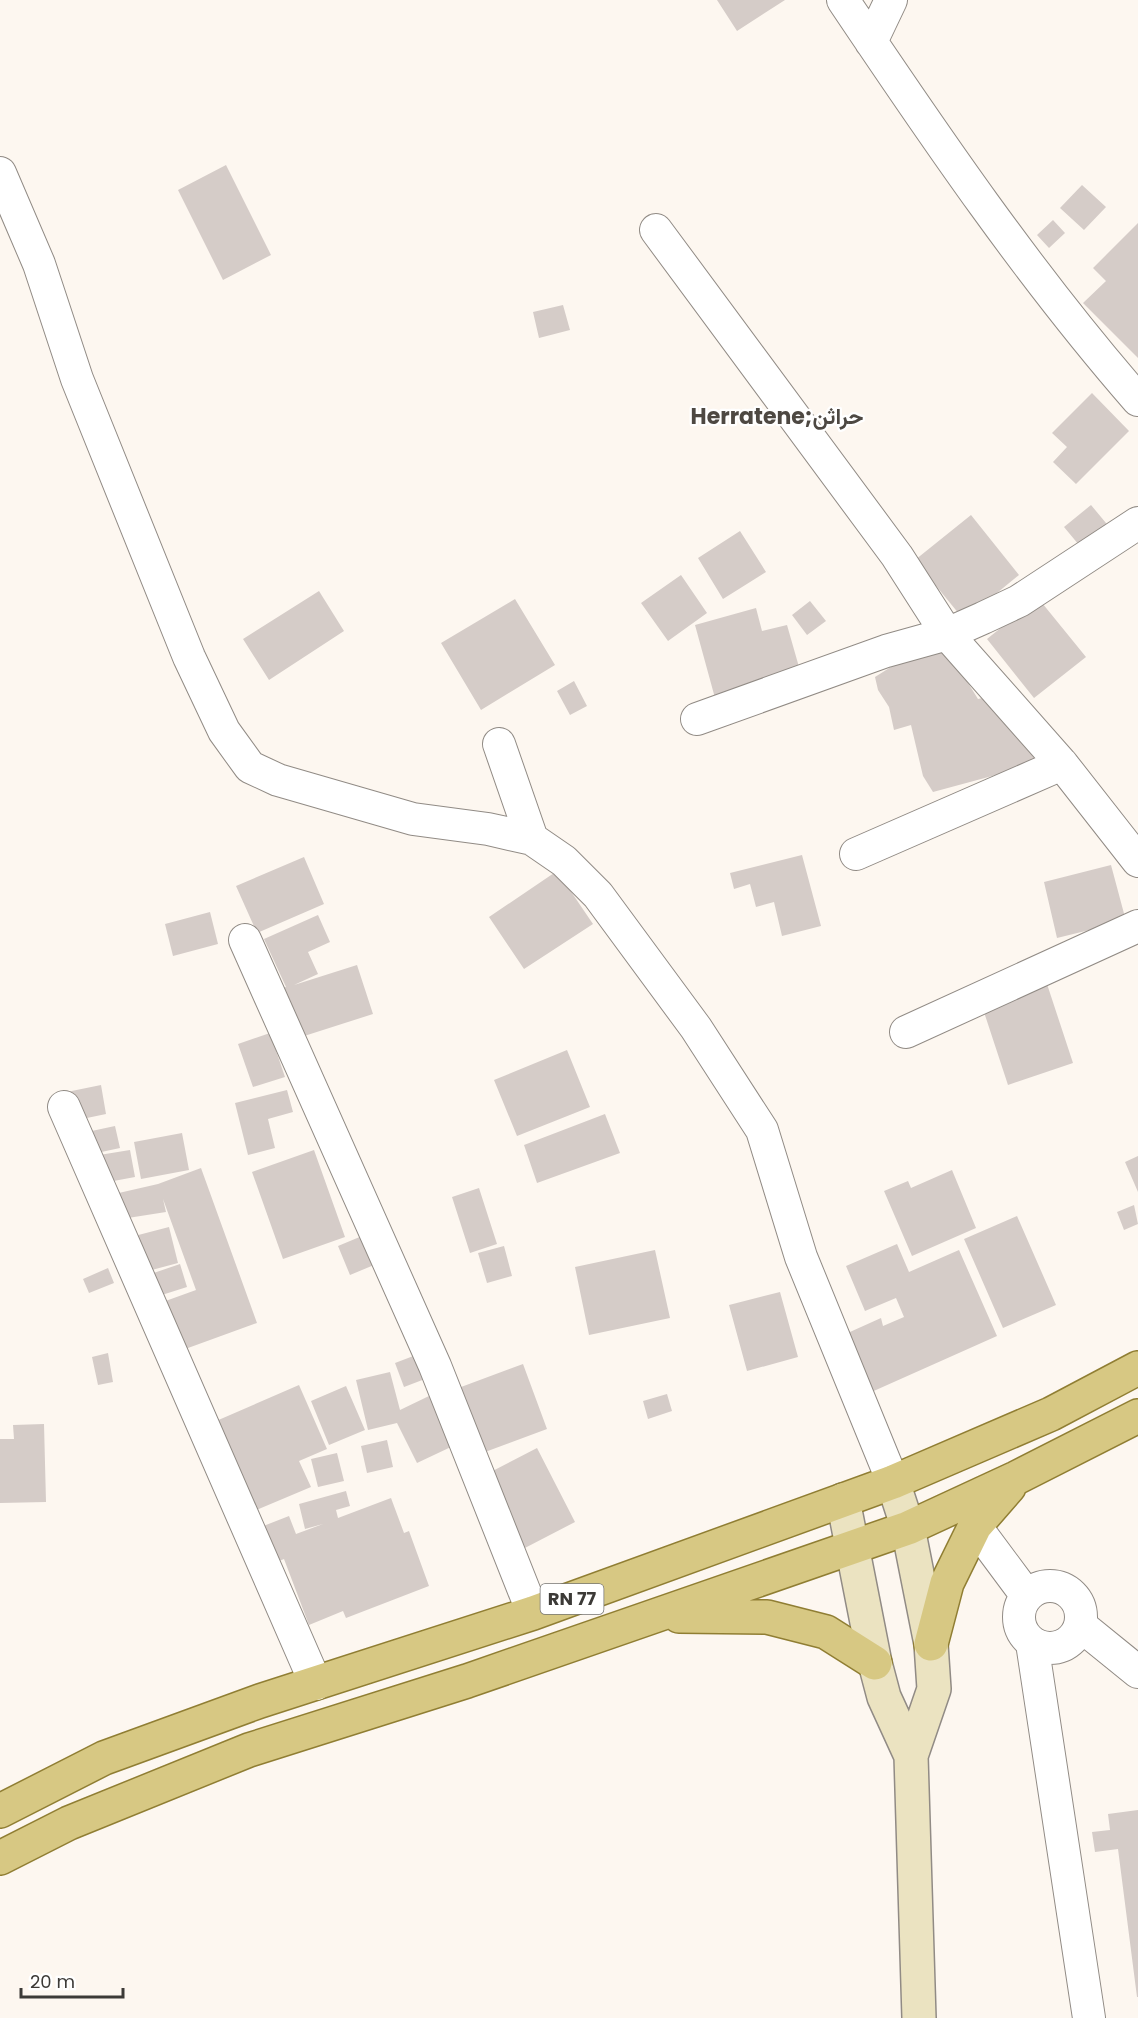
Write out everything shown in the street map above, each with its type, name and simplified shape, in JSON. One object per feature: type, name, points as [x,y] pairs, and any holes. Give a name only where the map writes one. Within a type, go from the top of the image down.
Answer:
[{"type":"main road","name":"RN 77","points":[[0,1811],[104,1758],[260,1701],[533,1613],[893,1482],[1051,1414],[1138,1368]]},
{"type":"main road","name":"RN 77","points":[[0,1858],[69,1823],[249,1749],[467,1681],[908,1528],[1016,1478],[1138,1416]]},
{"type":"main road","points":[[931,1644],[946,1583],[975,1526],[1016,1478]]},
{"type":"main road","points":[[893,1482],[908,1528],[931,1644],[934,1689],[911,1756],[919,2018]]},
{"type":"main road","points":[[843,1500],[875,1663],[884,1697],[911,1756]]},
{"type":"main road","points":[[653,1616],[767,1617],[826,1632],[875,1663]]},
{"type":"street","points":[[843,0],[948,157],[1101,358],[1138,400]]},
{"type":"street","points":[[871,42],[891,0]]},
{"type":"street","points":[[0,173],[39,264],[77,379],[189,657],[224,731],[250,767],[278,780],[413,819],[488,829],[532,839],[564,861],[598,895],[696,1028],[762,1130],[801,1257],[893,1482]]},
{"type":"street","points":[[656,230],[897,556],[947,634],[1062,764],[1138,861]]},
{"type":"street","points":[[697,719],[886,651],[947,634],[1019,601],[1138,523]]},
{"type":"street","points":[[499,744],[532,839]]},
{"type":"street","points":[[856,854],[1062,764]]},
{"type":"street","points":[[906,1032],[1138,927]]},
{"type":"street","points":[[244,940],[435,1366],[533,1613]]},
{"type":"street","points":[[64,1107],[316,1684]]},
{"type":"street","points":[[975,1526],[1027,1596]]},
{"type":"street","points":[[1032,1643],[1041,1647],[1061,1646],[1076,1634],[1080,1625],[1079,1606],[1066,1590],[1046,1586],[1027,1596],[1021,1605],[1020,1626],[1032,1643],[1089,2018]]},
{"type":"street","points":[[1080,1625],[1138,1672]]},
{"type":"building","points":[[717,0],[785,0],[737,31]]},
{"type":"building","points":[[226,165],[271,255],[223,280],[178,190]]},
{"type":"building","points":[[1082,185],[1106,207],[1084,230],[1060,208]]},
{"type":"building","points":[[1053,220],[1065,233],[1049,248],[1037,235]]},
{"type":"building","points":[[1138,223],[1138,358],[1083,303],[1106,281],[1093,268]]},
{"type":"building","points":[[563,305],[570,330],[539,338],[533,312]]},
{"type":"building","points":[[1092,393],[1129,431],[1076,484],[1053,462],[1067,447],[1052,433]]},
{"type":"building","points":[[1091,505],[1111,529],[1084,551],[1064,527]]},
{"type":"building","points":[[971,515],[1019,575],[964,620],[915,560]]},
{"type":"building","points":[[740,531],[766,572],[723,599],[698,558]]},
{"type":"building","points":[[681,575],[707,613],[668,641],[641,603]]},
{"type":"building","points":[[319,591],[344,631],[269,680],[243,639]]},
{"type":"building","points":[[1038,598],[1086,657],[1034,698],[987,639]]},
{"type":"building","points":[[515,599],[555,665],[481,710],[441,643]]},
{"type":"building","points":[[810,601],[826,621],[807,635],[792,615]]},
{"type":"building","points":[[756,608],[762,631],[787,625],[801,674],[715,698],[695,625]]},
{"type":"building","points":[[947,649],[978,699],[996,695],[1035,759],[1018,769],[933,792],[923,776],[911,725],[894,730],[889,707],[878,690],[875,677],[902,660]]},
{"type":"building","points":[[574,681],[587,706],[570,715],[557,691]]},
{"type":"building","points":[[802,855],[821,926],[782,936],[774,902],[756,907],[750,884],[734,889],[730,873]]},
{"type":"building","points":[[304,857],[324,904],[257,933],[236,886]]},
{"type":"building","points":[[1111,865],[1126,921],[1057,938],[1044,882]]},
{"type":"building","points":[[557,871],[593,924],[524,969],[489,917]]},
{"type":"building","points":[[210,912],[218,944],[173,956],[165,924]]},
{"type":"building","points":[[318,915],[330,942],[308,952],[318,974],[294,985],[357,965],[373,1014],[298,1038],[282,988],[286,987],[264,939]]},
{"type":"building","points":[[1047,984],[1073,1063],[1008,1085],[982,1006]]},
{"type":"building","points":[[270,1033],[285,1077],[253,1087],[238,1044]]},
{"type":"building","points":[[567,1050],[590,1107],[517,1136],[494,1080]]},
{"type":"building","points":[[101,1085],[106,1114],[63,1123],[57,1094]]},
{"type":"building","points":[[287,1090],[293,1112],[268,1119],[275,1148],[248,1155],[235,1103]]},
{"type":"building","points":[[605,1114],[620,1153],[537,1183],[524,1145]]},
{"type":"building","points":[[115,1126],[120,1148],[92,1154],[87,1132]]},
{"type":"building","points":[[182,1133],[189,1170],[141,1179],[134,1142]]},
{"type":"building","points":[[130,1150],[135,1177],[92,1185],[87,1157]]},
{"type":"building","points":[[314,1150],[345,1237],[283,1259],[252,1172]]},
{"type":"building","points":[[1138,1156],[1138,1192],[1125,1162]]},
{"type":"building","points":[[201,1168],[257,1323],[177,1352],[160,1303],[196,1290],[163,1199],[166,1212],[115,1220],[110,1195],[158,1184]]},
{"type":"building","points":[[952,1170],[976,1228],[912,1256],[884,1191],[908,1181],[911,1188]]},
{"type":"building","points":[[479,1188],[497,1244],[470,1253],[452,1197]]},
{"type":"building","points":[[1134,1205],[1138,1224],[1124,1230],[1117,1212]]},
{"type":"building","points":[[1017,1216],[1056,1305],[1003,1328],[964,1239]]},
{"type":"building","points":[[169,1227],[178,1263],[133,1275],[123,1239]]},
{"type":"building","points":[[362,1236],[374,1265],[350,1275],[338,1246]]},
{"type":"building","points":[[897,1244],[909,1272],[959,1250],[997,1336],[867,1394],[841,1336],[881,1318],[883,1326],[904,1317],[896,1298],[865,1311],[846,1266]]},
{"type":"building","points":[[504,1246],[512,1276],[487,1283],[478,1253]]},
{"type":"building","points":[[655,1250],[670,1318],[589,1335],[575,1267]]},
{"type":"building","points":[[180,1264],[187,1287],[146,1300],[139,1278]]},
{"type":"building","points":[[108,1268],[114,1283],[89,1293],[83,1279]]},
{"type":"building","points":[[780,1292],[798,1357],[747,1371],[729,1305]]},
{"type":"building","points":[[108,1353],[113,1382],[98,1385],[92,1357]]},
{"type":"building","points":[[416,1355],[425,1379],[404,1387],[395,1363]]},
{"type":"building","points":[[523,1364],[547,1429],[477,1455],[453,1390]]},
{"type":"building","points":[[390,1372],[400,1410],[429,1396],[453,1446],[417,1463],[397,1423],[368,1430],[356,1380]]},
{"type":"building","points":[[299,1385],[327,1449],[299,1461],[311,1487],[240,1517],[200,1428]]},
{"type":"building","points":[[346,1386],[365,1430],[329,1445],[311,1401]]},
{"type":"building","points":[[667,1394],[672,1411],[648,1419],[643,1401]]},
{"type":"building","points":[[44,1424],[46,1502],[0,1503],[0,1439],[14,1439],[13,1425]]},
{"type":"building","points":[[387,1440],[393,1467],[367,1473],[361,1446]]},
{"type":"building","points":[[537,1448],[575,1522],[521,1550],[483,1476]]},
{"type":"building","points":[[337,1453],[344,1481],[318,1487],[311,1459]]},
{"type":"building","points":[[346,1491],[350,1506],[336,1510],[338,1518],[391,1498],[404,1533],[409,1531],[429,1586],[346,1618],[343,1611],[309,1625],[284,1559],[261,1568],[248,1532],[289,1516],[296,1534],[323,1524],[305,1529],[299,1504]]},
{"type":"building","points":[[1138,1810],[1137,1997],[1118,1849],[1095,1852],[1092,1832],[1110,1830],[1108,1814]]},
{"type":"district","name":"Herratene;حراثن","points":[[777,416]]}]
